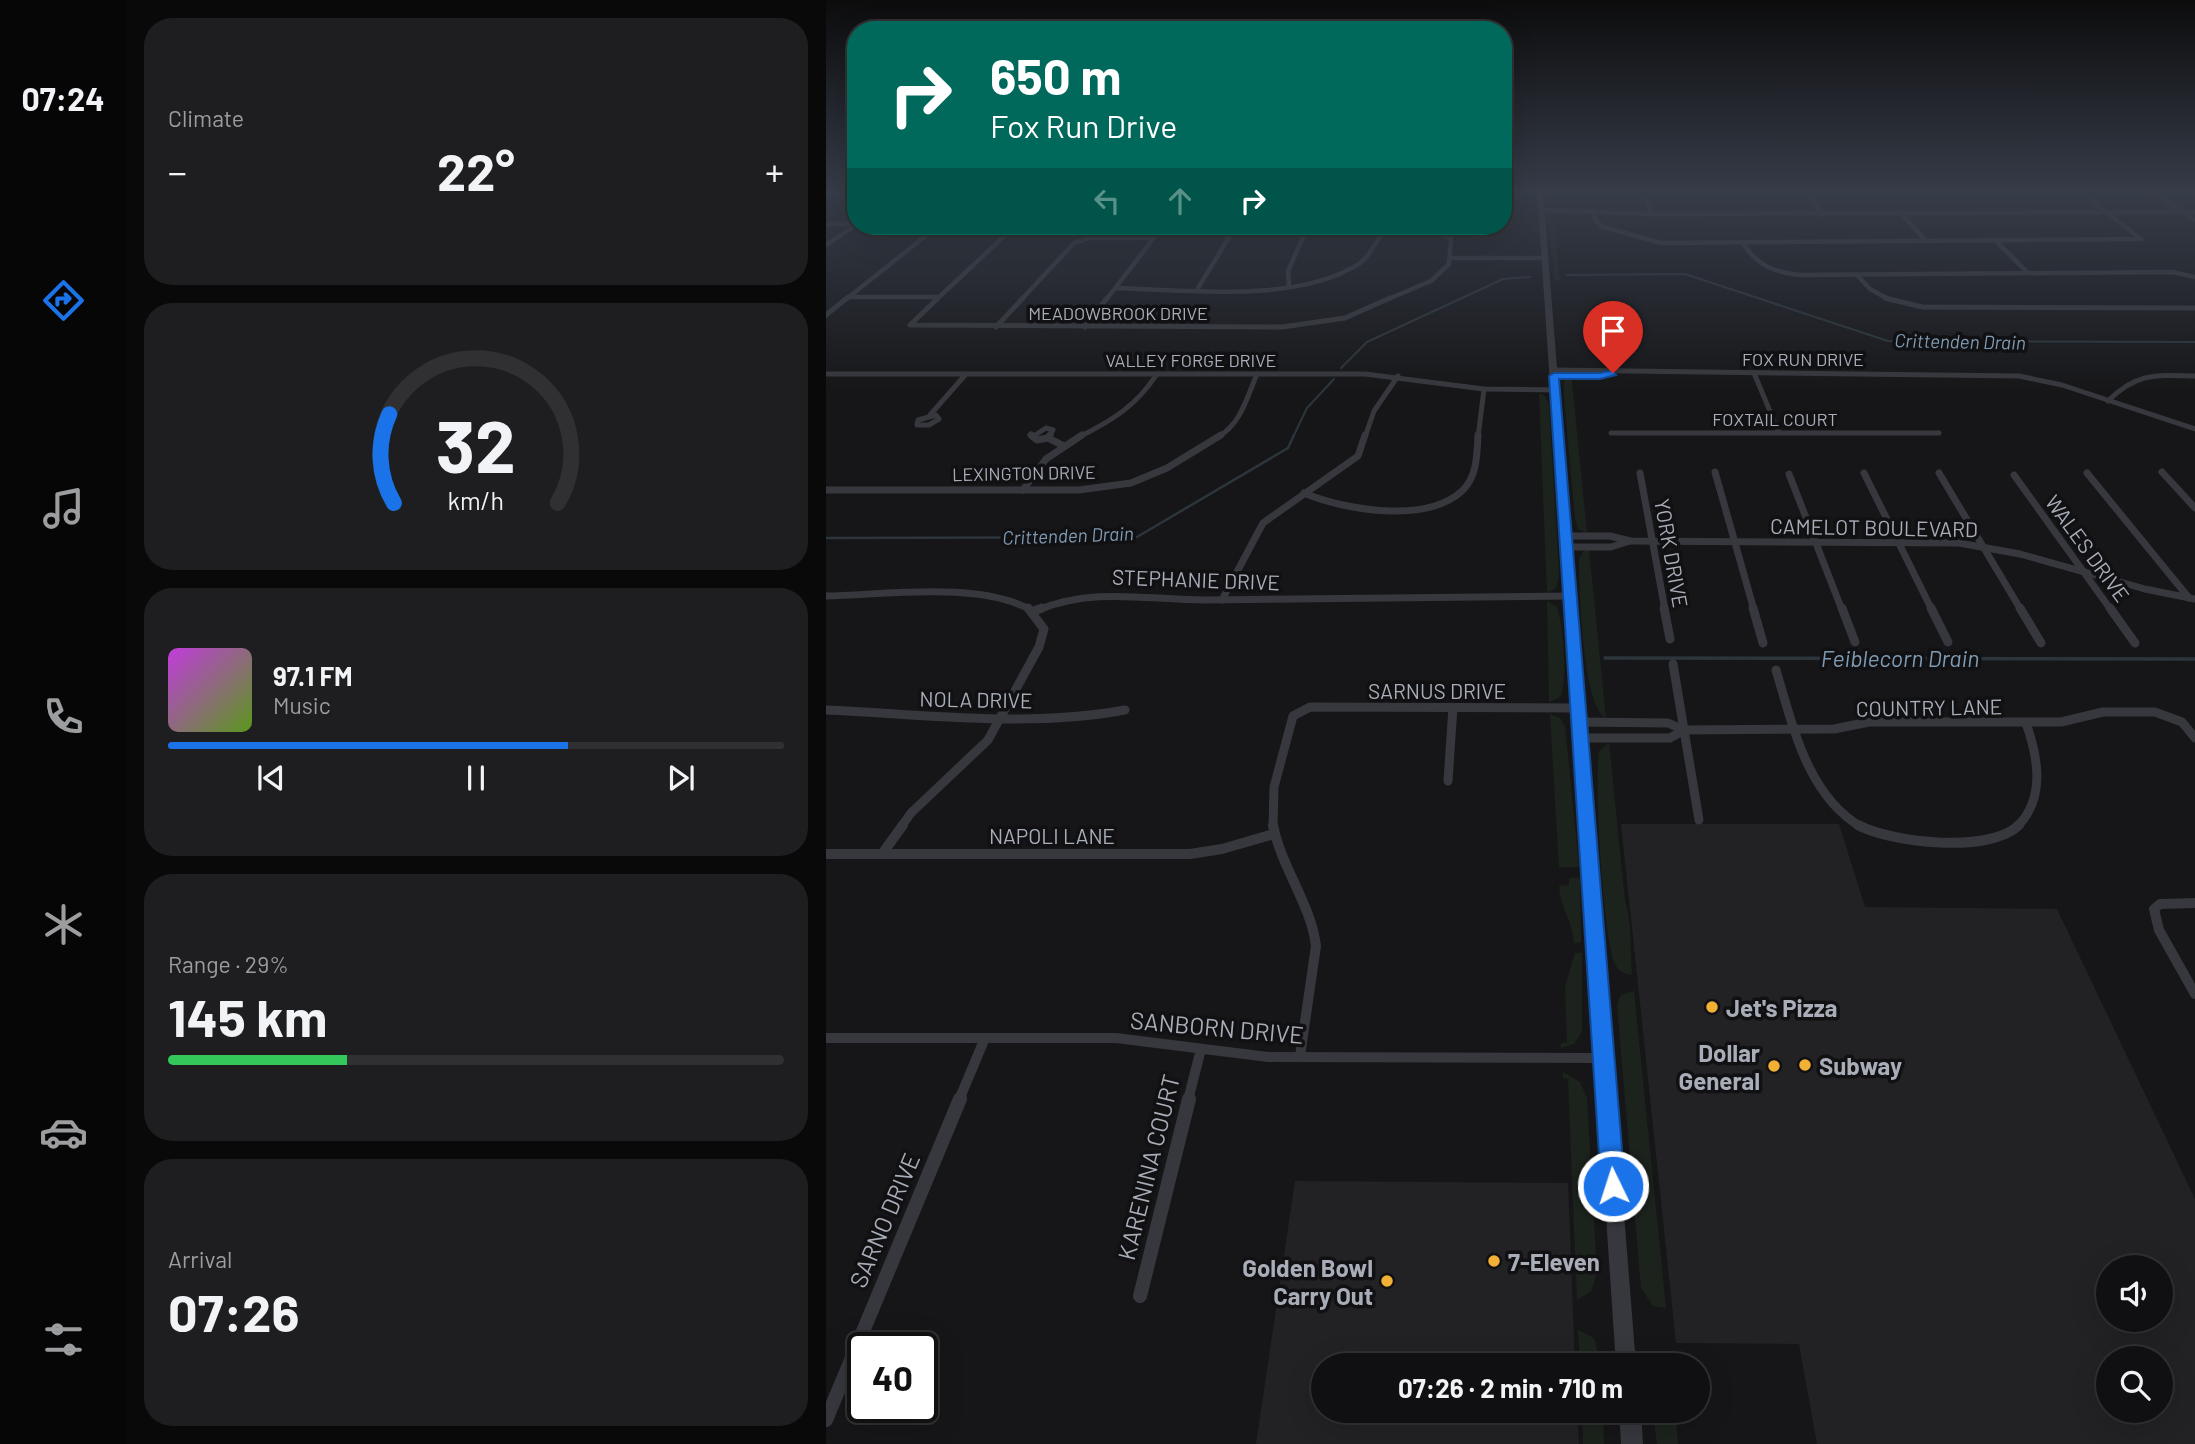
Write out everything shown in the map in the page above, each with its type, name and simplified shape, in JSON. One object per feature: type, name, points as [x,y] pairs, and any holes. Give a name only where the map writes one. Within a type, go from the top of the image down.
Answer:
[{"type":"street","points":[[826,314],[898,258]]},
{"type":"street","name":"MEADOWBROOK DRIVE","points":[[979,258],[910,325],[1291,327],[1329,322],[1353,315],[1431,281],[1445,271],[1451,258]]},
{"type":"street","points":[[996,327],[1060,258]]},
{"type":"street","points":[[1085,327],[1138,258]]},
{"type":"street","points":[[1198,288],[1216,258]]},
{"type":"street","points":[[1289,287],[1289,271],[1294,258]]},
{"type":"street","points":[[1115,288],[1289,287],[1320,281],[1356,266],[1366,258]]},
{"type":"street","points":[[1545,258],[1625,1353]]},
{"type":"street","points":[[1752,258],[1777,271],[1857,275],[2172,272],[2195,276]]},
{"type":"street","points":[[2013,258],[2027,272]]},
{"type":"street","points":[[1857,275],[1876,295],[1922,307],[2195,308]]},
{"type":"street","points":[[849,297],[936,297]]},
{"type":"street","name":"FOX RUN DRIVE","points":[[1554,379],[1613,373],[2019,376],[2050,381],[2195,429]]},
{"type":"street","points":[[1754,373],[1779,433]]},
{"type":"street","name":"VALLEY FORGE DRIVE","points":[[826,374],[1398,376],[1484,389],[1554,379]]},
{"type":"street","points":[[930,415],[966,374]]},
{"type":"street","points":[[1023,490],[1041,464],[1064,446],[1128,412],[1140,401],[1157,374]]},
{"type":"street","name":"LEXINGTON DRIVE","points":[[826,489],[1106,488],[1156,473],[1230,430],[1257,374]]},
{"type":"street","points":[[1222,600],[1257,530],[1278,510],[1358,456],[1374,411],[1398,376]]},
{"type":"street","points":[[2108,401],[2124,382],[2134,377],[2195,376]]},
{"type":"street","points":[[1304,494],[1344,508],[1392,510],[1428,506],[1454,495],[1467,485],[1474,471],[1478,411],[1484,389]]},
{"type":"street","name":"FOXTAIL COURT","points":[[1611,433],[1939,433]]},
{"type":"street","points":[[1048,438],[1064,446]]},
{"type":"street","points":[[1715,472],[1763,643]]},
{"type":"street","points":[[2162,472],[2195,508]]},
{"type":"street","name":"YORK DRIVE","points":[[1640,473],[1670,639]]},
{"type":"street","points":[[1864,473],[1948,642]]},
{"type":"street","points":[[1939,473],[2041,643]]},
{"type":"street","points":[[2087,473],[2192,598]]},
{"type":"street","points":[[1789,474],[1855,642]]},
{"type":"street","name":"WALES DRIVE","points":[[2014,475],[2135,643]]},
{"type":"street","name":"CAMELOT BOULEVARD","points":[[1567,541],[1611,547],[1630,541],[1899,542],[1983,547],[2192,598]]},
{"type":"street","name":"STEPHANIE DRIVE","points":[[1034,611],[1068,598],[1092,593],[1163,600],[1571,596]]},
{"type":"street","points":[[826,596],[944,595],[1010,601],[1034,611],[1042,622],[1042,638],[1001,718],[979,751],[911,813],[882,854]]},
{"type":"street","points":[[1673,664],[1699,820]]},
{"type":"street","points":[[1776,670],[1807,763],[1825,793],[1846,817],[1859,826],[1889,836],[1967,842],[1999,837],[2011,831],[2028,814],[2034,802],[2038,770],[2026,723]]},
{"type":"street","name":"SARNUS DRIVE","points":[[1274,834],[1274,787],[1289,724],[1296,712],[1310,707],[1579,708]]},
{"type":"street","points":[[1448,781],[1453,707]]},
{"type":"street","name":"NOLA DRIVE","points":[[826,710],[1001,718],[1088,717],[1125,710]]},
{"type":"street","name":"COUNTRY LANE","points":[[1580,722],[1668,723],[1684,730],[1834,729],[1869,722],[2026,723],[2075,720],[2103,712],[2155,712],[2173,716],[2195,738]]},
{"type":"street","points":[[1637,723],[1639,738]]},
{"type":"street","name":"COUNTRY LANE","points":[[1581,738],[1670,738],[1684,730]]},
{"type":"street","points":[[1274,834],[1314,930],[1316,946],[1300,1056]]},
{"type":"street","name":"NAPOLI LANE","points":[[826,854],[1190,854],[1223,849],[1274,834]]},
{"type":"street","points":[[2195,903],[2160,904],[2154,909],[2159,930],[2195,994]]},
{"type":"street","name":"SANBORN DRIVE","points":[[826,1038],[1116,1038],[1201,1049],[1300,1056],[1604,1058]]},
{"type":"street","name":"SARNO DRIVE","points":[[826,1420],[985,1038]]},
{"type":"street","name":"KARENINA COURT","points":[[1140,1296],[1201,1049]]},
{"type":"street","points":[[1631,1423],[1632,1444]]},
{"type":"shaded area","points":[[1552,258],[1558,258],[1561,282],[1554,279]]},
{"type":"shaded area","points":[[1571,378],[1587,533],[1578,529],[1575,519],[1564,398],[1564,381]]},
{"type":"shaded area","points":[[1539,393],[1545,396],[1549,404],[1559,575],[1556,588],[1547,593]]},
{"type":"shaded area","points":[[1589,550],[1606,718],[1598,709],[1592,692],[1584,645],[1579,559],[1583,551]]},
{"type":"shaded area","points":[[1547,601],[1557,607],[1564,662],[1561,694],[1549,702]]},
{"type":"shaded area","points":[[1550,714],[1560,718],[1565,726],[1579,867],[1559,867]]},
{"type":"shaded area","points":[[1609,743],[1630,927],[1632,975],[1622,972],[1615,964],[1603,893],[1598,768],[1599,751]]},
{"type":"shaded area","points":[[1621,824],[1839,824],[1865,907],[2057,909],[2195,1199],[2195,1444],[1817,1444],[1799,1344],[1676,1343]]},
{"type":"shaded area","points":[[1569,878],[1580,878],[1581,942],[1574,943],[1559,886],[1569,885]]},
{"type":"shaded area","points":[[1575,953],[1582,953],[1582,1031],[1574,1044],[1561,1048],[1561,1043],[1567,1043],[1565,986]]},
{"type":"shaded area","points":[[1634,991],[1666,1308],[1653,1306],[1641,1288],[1617,1005],[1621,995]]},
{"type":"shaded area","points":[[1563,1072],[1580,1082],[1587,1098],[1597,1273],[1591,1291],[1577,1300],[1568,1079],[1563,1078]]},
{"type":"shaded area","points":[[1295,1181],[1568,1183],[1575,1353],[1311,1353],[1311,1423],[1578,1423],[1579,1444],[1256,1444]]},
{"type":"shaded area","points":[[1578,1330],[1594,1338],[1598,1353],[1579,1353]]},
{"type":"shaded area","points":[[1582,1423],[1603,1423],[1604,1444],[1583,1444]]},
{"type":"shaded area","points":[[1654,1423],[1676,1423],[1678,1444],[1657,1444]]},
{"type":"waterway","name":"Crittenden Drain","points":[[1567,275],[1685,274],[1888,341],[2195,342]]},
{"type":"waterway","name":"Crittenden Drain","points":[[1341,368],[1367,342],[1503,279],[1530,277]]},
{"type":"waterway","name":"Crittenden Drain","points":[[1293,437],[1307,408],[1334,379]]},
{"type":"waterway","name":"Crittenden Drain","points":[[826,538],[1137,537],[1288,448],[1294,435]]},
{"type":"waterway","name":"Feiblecorn Drain","points":[[1605,658],[2195,659]]},
{"type":"place","name":"Jet's Pizza","points":[[1712,1007]]},
{"type":"place","name":"Subway","points":[[1805,1065]]},
{"type":"place","name":"Dollar General","points":[[1774,1066]]},
{"type":"place","name":"7-Eleven","points":[[1494,1261]]},
{"type":"place","name":"Golden Bowl Carry Out","points":[[1387,1281]]},
{"type":"route","points":[[1613,373],[1600,376],[1554,376],[1613,1186]]}]
